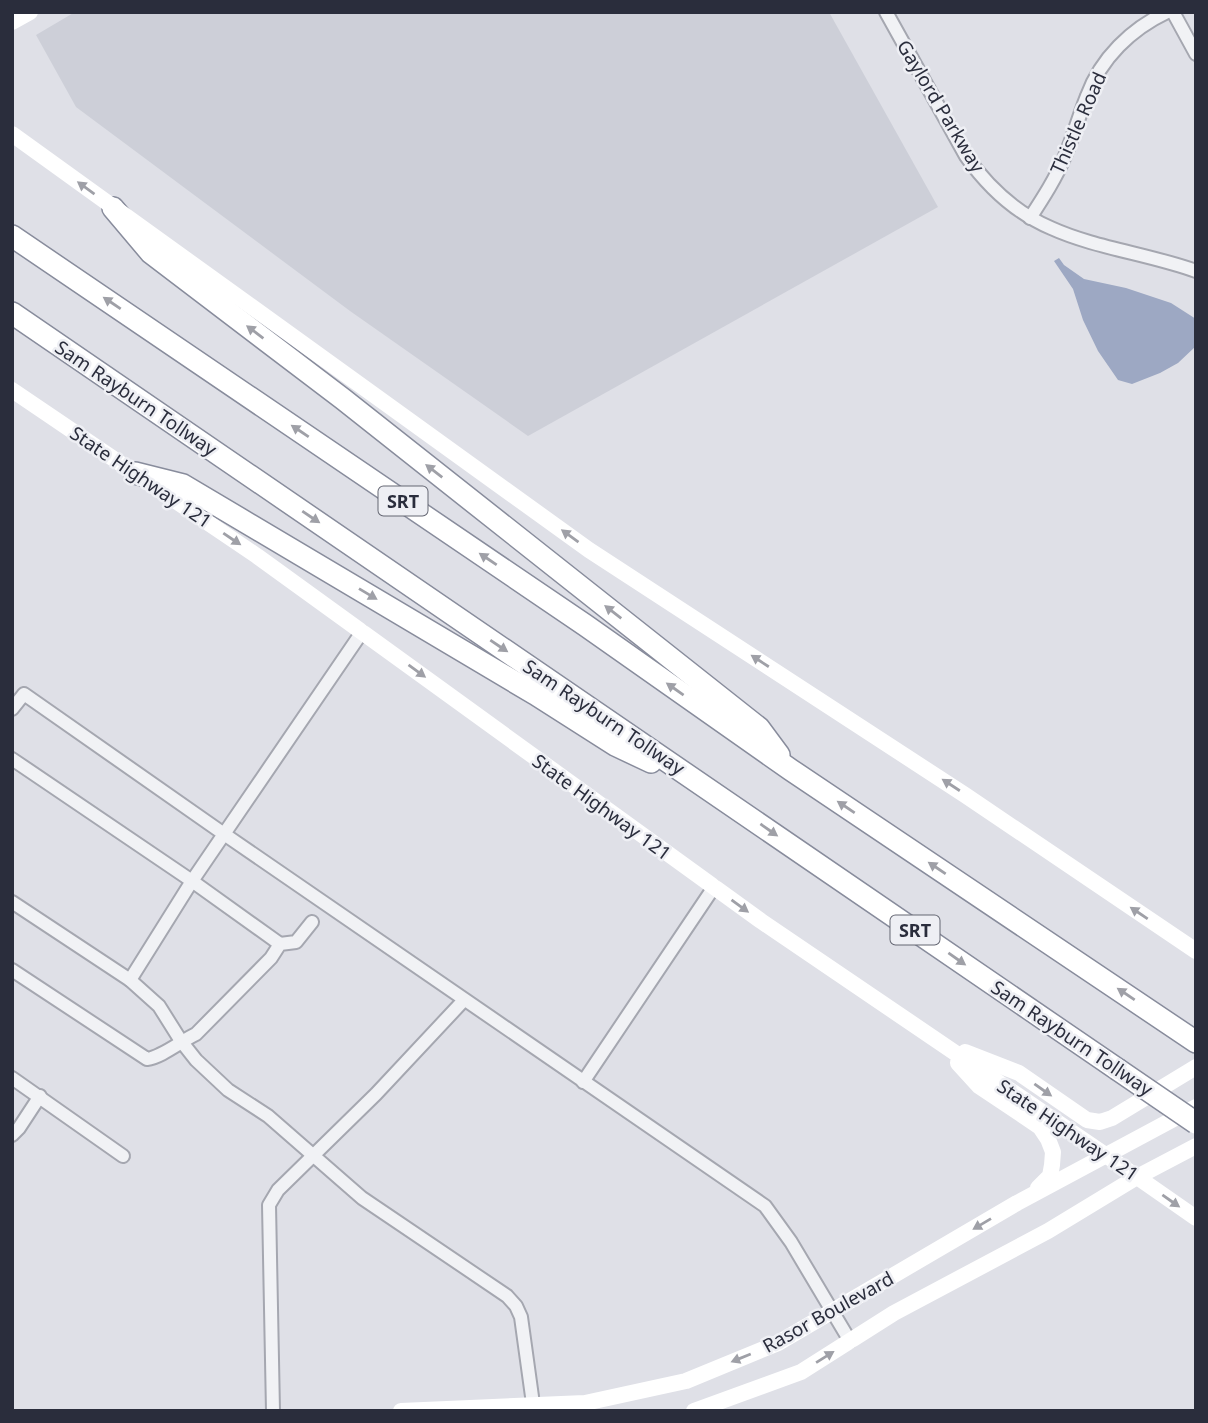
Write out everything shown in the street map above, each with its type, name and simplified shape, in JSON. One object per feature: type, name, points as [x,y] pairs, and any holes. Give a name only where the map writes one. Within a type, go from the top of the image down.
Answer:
[{"type":"highway","points":[[114,208],[151,253],[343,399],[759,728],[791,770]]},
{"type":"highway","name":"SRT","points":[[12,236],[585,625],[791,770],[1189,1037]]},
{"type":"highway","name":"Sam Rayburn Tollway","points":[[12,313],[1196,1123]]},
{"type":"highway","points":[[135,474],[183,485],[535,694],[615,745],[713,792]]},
{"type":"main road","points":[[12,22],[30,12]]},
{"type":"main road","points":[[12,134],[589,550],[965,795],[1196,951]]},
{"type":"main road","name":"State Highway 121","points":[[12,390],[257,556],[714,887],[1196,1218]]},
{"type":"main road","points":[[937,1041],[1019,1073],[1087,1120],[1100,1122],[1112,1118],[1196,1067]]},
{"type":"main road","points":[[937,1041],[979,1086],[1040,1127],[1048,1139],[1053,1152],[1049,1176],[1022,1201]]},
{"type":"main road","name":"Rasor Boulevard","points":[[401,1411],[534,1408],[585,1403],[686,1381],[778,1343],[1022,1201],[1196,1107]]},
{"type":"main road","name":"Rasor Boulevard","points":[[694,1411],[800,1372],[894,1314],[1048,1231],[1137,1177],[1196,1146]]},
{"type":"street","name":"Gaylord Parkway","points":[[886,12],[952,132],[974,167],[998,192],[1030,218],[1051,229],[1196,271]]},
{"type":"street","name":"Thistle Road","points":[[1030,218],[1059,169],[1087,95],[1103,65],[1135,32],[1167,12]]},
{"type":"street","points":[[1173,12],[1196,54]]},
{"type":"street","points":[[130,980],[192,881],[362,632]]},
{"type":"street","points":[[12,709],[24,694],[765,1206],[791,1242],[850,1341]]},
{"type":"street","points":[[12,759],[280,944],[296,942],[312,922]]},
{"type":"street","points":[[583,1082],[714,887]]},
{"type":"street","points":[[12,902],[130,980],[159,1006],[196,1060],[228,1090],[268,1115],[362,1198],[507,1296],[521,1317],[534,1408]]},
{"type":"street","points":[[12,970],[147,1059],[155,1058],[196,1034],[271,958],[280,944]]},
{"type":"street","points":[[273,1411],[269,1205],[278,1190],[376,1094],[464,1000]]},
{"type":"street","points":[[12,1078],[123,1156]]},
{"type":"street","points":[[12,1135],[40,1096]]},
{"type":"shaded area","points":[[75,12],[829,12],[938,207],[528,436],[350,311],[76,107],[36,35]]},
{"type":"water","points":[[1059,258],[1064,265],[1084,279],[1126,288],[1171,303],[1196,319],[1196,346],[1178,363],[1160,373],[1132,384],[1118,380],[1098,351],[1083,320],[1073,289],[1054,261]]}]
